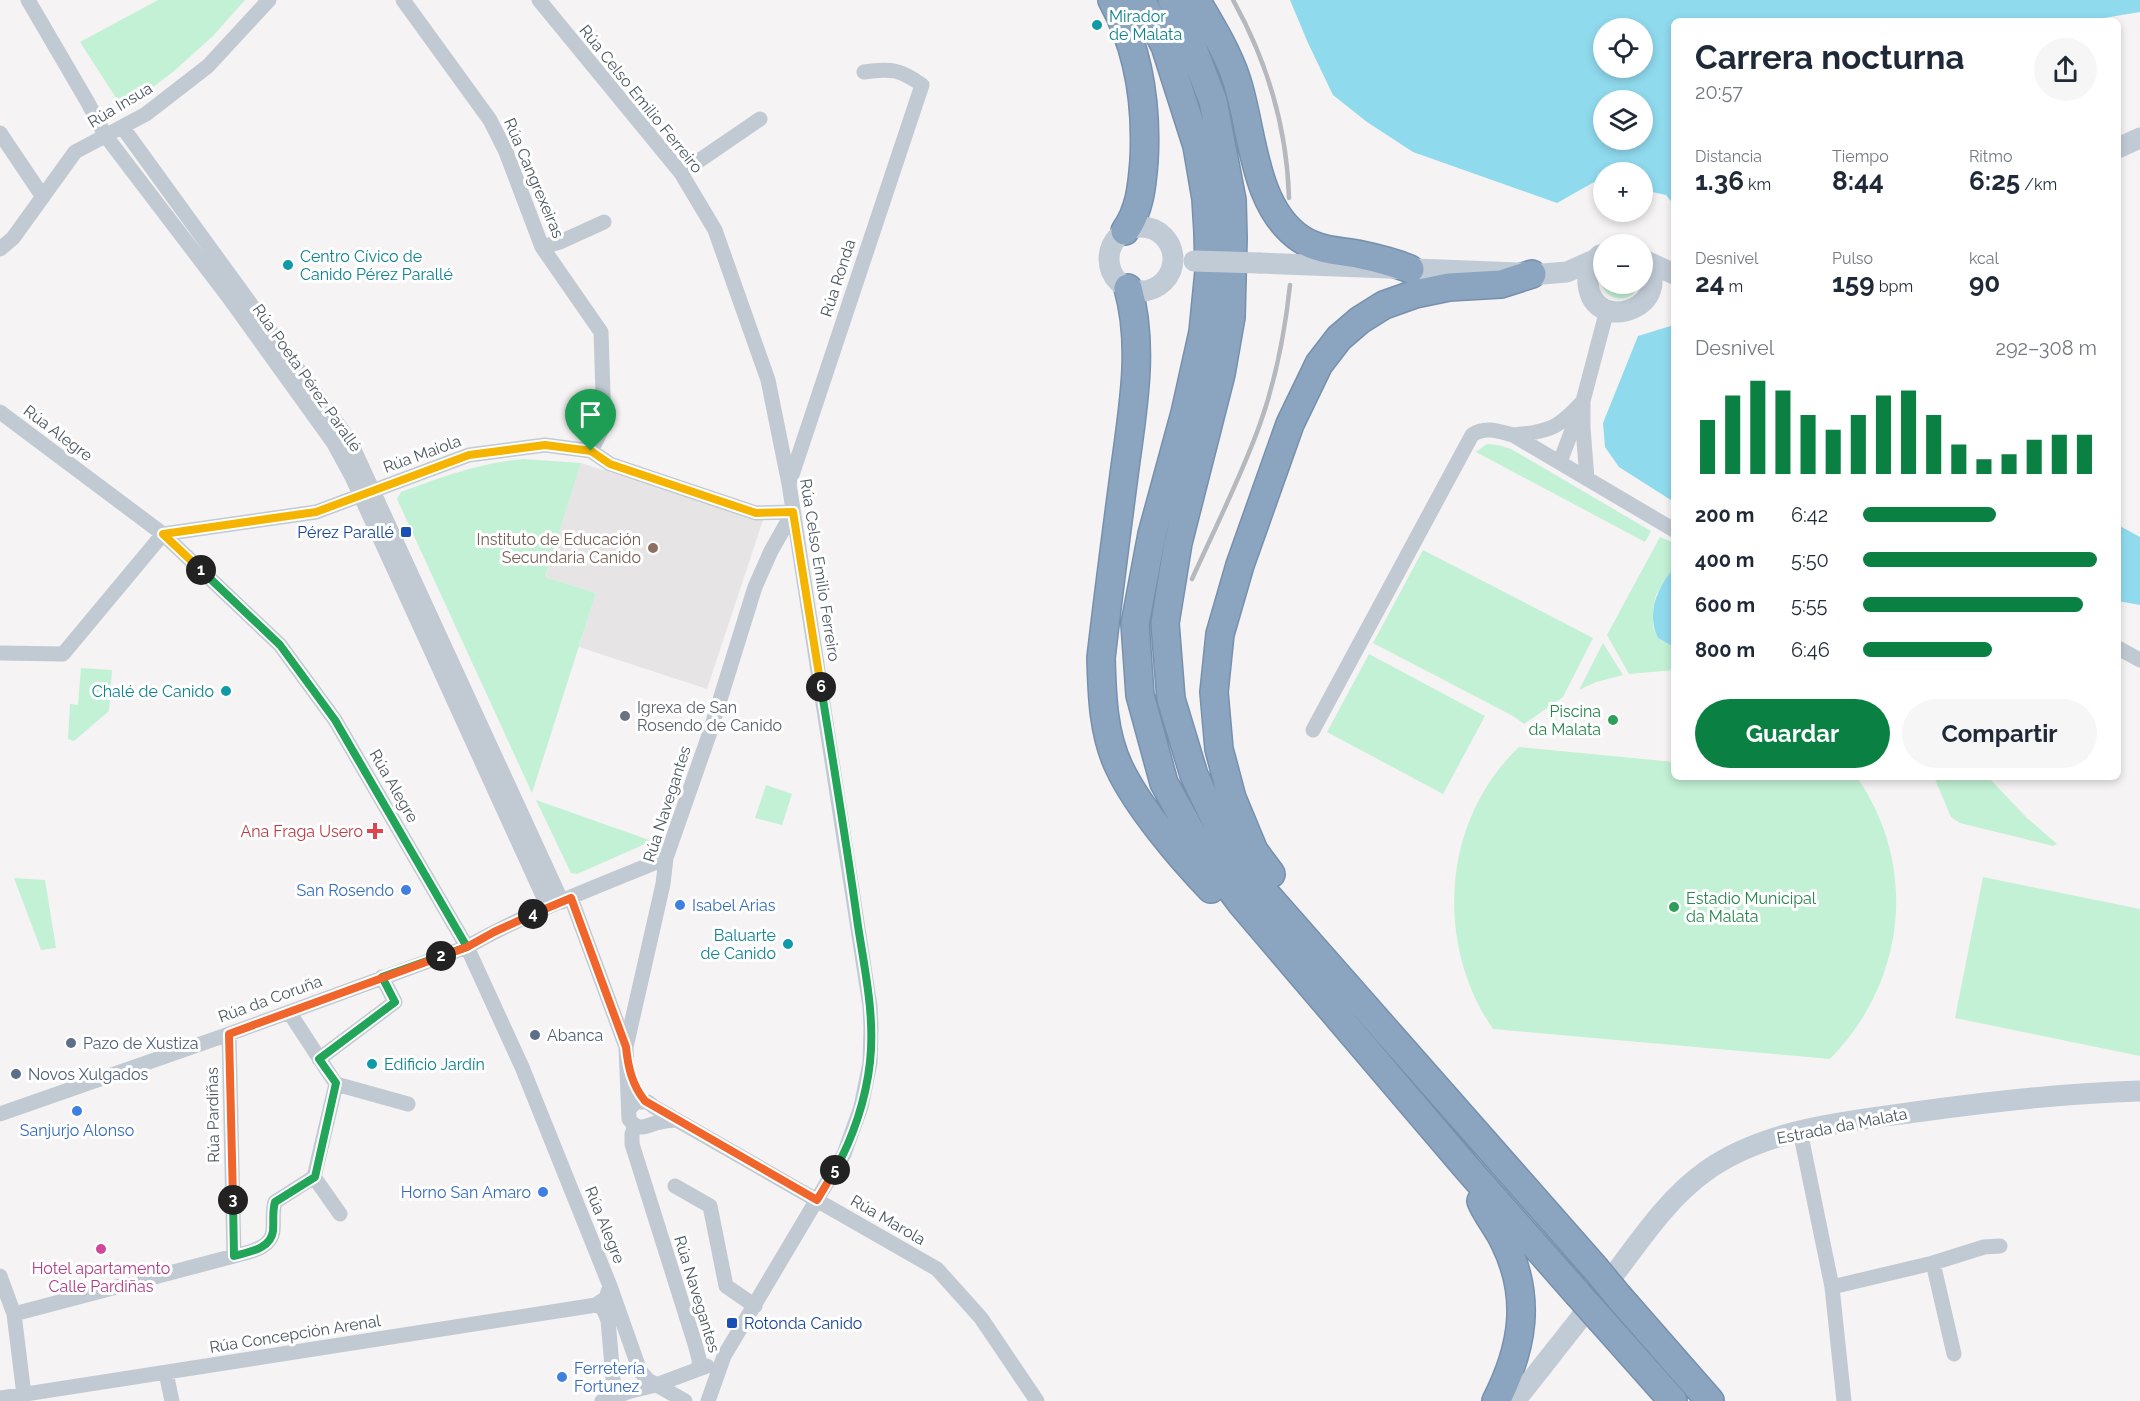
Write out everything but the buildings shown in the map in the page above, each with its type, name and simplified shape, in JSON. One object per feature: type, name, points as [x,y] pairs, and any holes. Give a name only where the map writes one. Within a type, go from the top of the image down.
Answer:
[{"type":"highway","points":[[1112,0],[1124,22],[1141,84],[1145,117],[1139,202],[1125,231]]},
{"type":"highway","points":[[1140,0],[1165,46],[1197,146],[1206,199],[1209,271],[1203,332],[1185,413],[1152,534],[1135,624],[1140,695],[1164,783],[1200,848],[1241,903],[1466,1167],[1673,1401]]},
{"type":"highway","points":[[1172,0],[1213,101],[1232,200],[1230,316],[1221,374],[1178,543],[1165,623],[1171,699],[1194,776],[1226,842],[1258,885],[1710,1401]]},
{"type":"highway","points":[[1196,0],[1211,25],[1237,80],[1262,180],[1270,204],[1282,222],[1300,238],[1326,250],[1390,261],[1410,269]]},
{"type":"highway","points":[[1346,983],[1334,957],[1254,851],[1232,798],[1218,749],[1214,692],[1220,634],[1240,565],[1290,424],[1319,364],[1339,338],[1360,320],[1384,305],[1415,294],[1449,287],[1502,284],[1537,274]]},
{"type":"highway","points":[[1128,288],[1133,306],[1136,335],[1134,391],[1101,658],[1102,695],[1107,731],[1119,767],[1142,806],[1197,874],[1297,982],[1340,1019]]},
{"type":"highway","points":[[1466,1167],[1484,1208],[1509,1252],[1518,1279],[1522,1306],[1521,1333],[1515,1355],[1496,1401]]},
{"type":"main road","points":[[2121,147],[2140,138]]},
{"type":"main road","points":[[1184,260],[1171,270],[1158,286],[1138,291],[1120,282],[1110,266],[1112,246],[1125,231],[1144,227],[1162,234],[1172,250],[1184,260],[1537,274],[1566,272],[1593,259]]},
{"type":"main road","points":[[1653,264],[1671,273]]},
{"type":"main road","points":[[1593,267],[1587,278],[1593,290]]},
{"type":"main road","points":[[1537,274],[1575,287],[1600,304],[1617,312],[1638,307],[1648,294]]},
{"type":"main road","points":[[1653,291],[1671,284]]},
{"type":"main road","points":[[1595,294],[1600,304]]},
{"type":"main road","name":"Estrada da Malata","points":[[1515,1401],[1647,1231],[1688,1186],[1706,1171],[1746,1148],[1800,1131],[1900,1114],[2025,1097],[2140,1090]]},
{"type":"street","name":"Rúa Poeta Pérez Parallé","points":[[28,0],[105,135],[230,299],[326,432],[352,477],[367,492]]},
{"type":"street","name":"Rúa Insua","points":[[0,249],[13,238],[75,153],[146,114],[208,66],[269,0]]},
{"type":"street","name":"Rúa Cangrexeiras","points":[[403,0],[490,120],[506,152],[542,247],[601,332],[604,425],[591,451]]},
{"type":"street","name":"Rúa Celso Emilio Ferreiro","points":[[539,0],[681,173],[715,230],[768,380],[789,484],[854,895],[872,1028],[870,1063],[861,1107],[844,1154],[724,1356],[708,1401]]},
{"type":"street","name":"Rúa Ronda","points":[[789,484],[922,85],[900,71],[885,69],[864,72]]},
{"type":"street","points":[[681,173],[760,119]]},
{"type":"street","name":"Rúa Poeta Pérez Parallé","points":[[123,128],[350,441],[367,492],[560,902]]},
{"type":"street","points":[[0,133],[43,197]]},
{"type":"street","points":[[542,247],[560,242],[604,222]]},
{"type":"street","points":[[1587,479],[1583,401],[1600,304]]},
{"type":"street","points":[[1313,730],[1472,435],[1479,430],[1513,435],[1539,433],[1553,428],[1583,401]]},
{"type":"street","points":[[1560,462],[1583,401]]},
{"type":"street","name":"Rúa Alegre","points":[[1,414],[163,534],[280,645],[335,720],[467,947],[522,1067],[610,1286],[640,1371],[656,1385]]},
{"type":"street","points":[[1513,435],[1671,528]]},
{"type":"street","name":"Rúa Maiola","points":[[163,534],[316,512],[469,455],[545,445],[591,451],[610,464],[756,513],[793,512]]},
{"type":"street","name":"Rúa Navegantes","points":[[630,1108],[626,1047],[663,885],[666,858],[709,735],[755,587],[771,551],[793,512]]},
{"type":"street","points":[[0,653],[63,654],[163,534]]},
{"type":"street","points":[[2121,650],[2140,660]]},
{"type":"street","name":"Rúa da Coruña","points":[[0,1114],[467,947],[560,902],[666,858]]},
{"type":"street","name":"Rúa Navegantes","points":[[560,902],[626,1047]]},
{"type":"street","points":[[319,1059],[395,1002],[382,977]]},
{"type":"street","points":[[289,1012],[336,1083],[408,1104]]},
{"type":"street","name":"Rúa Pardiñas","points":[[229,1034],[234,1256]]},
{"type":"street","name":"Rúa Navegantes","points":[[627,1064],[636,1090],[649,1104]]},
{"type":"street","points":[[14,1314],[263,1247],[271,1239],[273,1233],[272,1211],[275,1202],[315,1177],[336,1083]]},
{"type":"street","points":[[651,1124],[656,1116],[649,1104],[636,1102],[630,1108],[629,1119],[635,1126],[644,1128],[651,1124],[677,1120]]},
{"type":"street","name":"Rúa Marola","points":[[649,1104],[937,1269],[981,1318],[1037,1401]]},
{"type":"street","name":"Rúa Navegantes","points":[[635,1126],[632,1144],[695,1344],[699,1369]]},
{"type":"street","points":[[1800,1131],[1832,1287],[1844,1401]]},
{"type":"street","points":[[315,1177],[340,1214]]},
{"type":"street","points":[[675,1186],[710,1206],[726,1286],[755,1306]]},
{"type":"street","points":[[1832,1287],[1933,1263],[1984,1247],[2000,1246]]},
{"type":"street","points":[[1933,1263],[1954,1354]]},
{"type":"street","points":[[0,1276],[14,1314],[24,1395]]},
{"type":"street","name":"Rúa Alegre","points":[[596,1305],[606,1298],[610,1286]]},
{"type":"street","points":[[596,1305],[603,1308],[608,1320],[610,1400],[631,1390],[656,1385],[715,1363],[724,1356]]},
{"type":"street","name":"Rúa Concepción Arenal","points":[[0,1398],[596,1305]]},
{"type":"street","points":[[166,1373],[172,1401]]},
{"type":"street","points":[[656,1385],[685,1401]]},
{"type":"shaded area","name":"Instituto de Educación Secundaria Canido","points":[[581,463],[763,520],[707,689],[579,647],[596,593],[545,577]]},
{"type":"green space","points":[[158,0],[245,0],[213,36],[174,71],[130,105],[120,104],[80,42]]},
{"type":"green space","points":[[1608,294],[1632,294],[1621,299]]},
{"type":"green space","points":[[1487,444],[1511,449],[1651,531],[1645,542],[1476,452]]},
{"type":"green space","points":[[523,459],[581,463],[545,577],[596,593],[532,793],[397,499],[401,492],[446,476],[476,467]]},
{"type":"green space","points":[[1660,537],[1671,542],[1671,572],[1656,595],[1653,626],[1658,638],[1671,645],[1671,670],[1629,674],[1607,635]]},
{"type":"green space","points":[[1423,550],[1593,638],[1563,697],[1524,724],[1513,716],[1373,643]]},
{"type":"green space","points":[[1603,643],[1623,675],[1596,682],[1579,690]]},
{"type":"green space","points":[[1369,654],[1485,716],[1443,794],[1327,732]]},
{"type":"green space","points":[[81,668],[112,670],[109,711],[74,741],[68,739],[70,704],[78,705]]},
{"type":"green space","name":"Estadio Municipal da Malata","points":[[1519,747],[1671,762],[1671,780],[1859,780],[1877,813],[1890,850],[1896,887],[1895,924],[1888,960],[1875,996],[1855,1029],[1830,1059],[1493,1029],[1474,995],[1461,959],[1455,921],[1455,883],[1461,846],[1474,810],[1493,777]]},
{"type":"green space","points":[[1935,780],[1991,780],[2027,818],[2057,844],[2053,846],[1960,823],[1951,817]]},
{"type":"green space","points":[[766,785],[792,794],[782,825],[755,818]]},
{"type":"green space","points":[[536,800],[652,841],[577,874],[571,873]]},
{"type":"green space","points":[[1983,877],[2140,909],[2140,1056],[1955,1018]]},
{"type":"green space","points":[[14,878],[45,880],[56,948],[41,950]]},
{"type":"water","points":[[1290,0],[2140,0],[2140,12],[2104,18],[1671,18],[1671,201],[1666,195],[1653,192],[1653,162],[1593,162],[1593,183],[1557,203],[1413,152],[1367,122],[1333,95]]},
{"type":"water","points":[[1671,326],[1671,500],[1619,467],[1605,447],[1603,423],[1638,336]]},
{"type":"water","points":[[2121,527],[2140,537],[2140,605],[2121,602]]},
{"type":"water","points":[[1671,572],[1671,645],[1658,638],[1653,619],[1655,601]]},
{"type":"railway","points":[[1233,0],[1256,47],[1273,96],[1284,147],[1289,198]]},
{"type":"railway","points":[[1192,579],[1245,463],[1266,407],[1279,355],[1290,285]]},
{"type":"place","name":"Mirador de Malata","points":[[1097,25]]},
{"type":"place","name":"Centro Cívico de Canido Pérez Parallé","points":[[288,265]]},
{"type":"place","name":"Pérez Parallé","points":[[406,532]]},
{"type":"place","name":"Instituto de Educación Secundaria Canido","points":[[653,548]]},
{"type":"place","name":"Chalé de Canido","points":[[226,691]]},
{"type":"place","name":"Igrexa de San Rosendo de Canido","points":[[625,716]]},
{"type":"place","name":"Piscina da Malata","points":[[1613,720]]},
{"type":"place","name":"Ana Fraga Usero","points":[[375,831]]},
{"type":"place","name":"San Rosendo","points":[[406,890]]},
{"type":"place","name":"Isabel Arias","points":[[680,905]]},
{"type":"place","name":"Estadio Municipal da Malata","points":[[1674,907]]},
{"type":"place","name":"Baluarte de Canido","points":[[788,944]]},
{"type":"place","name":"Abanca","points":[[535,1035]]},
{"type":"place","name":"Pazo de Xustiza","points":[[71,1043]]},
{"type":"place","name":"Edificio Jardín","points":[[372,1064]]},
{"type":"place","name":"Novos Xulgados","points":[[16,1074]]},
{"type":"place","name":"Sanjurjo Alonso","points":[[77,1111]]},
{"type":"place","name":"Horno San Amaro","points":[[543,1192]]},
{"type":"place","name":"Hotel apartamento Calle Pardiñas","points":[[101,1249]]},
{"type":"place","name":"Rotonda Canido","points":[[732,1323]]},
{"type":"place","name":"Ferretería Fortunez","points":[[562,1377]]},
{"type":"route","points":[[591,451],[545,445],[469,455],[359,494],[316,512],[163,534],[280,645],[335,720],[467,947],[382,977],[395,1002],[319,1059],[336,1083],[315,1177],[275,1202],[272,1211],[273,1233],[271,1239],[263,1247],[234,1256],[229,1034],[382,977],[425,962],[467,947],[494,932],[571,898],[626,1047],[627,1064],[636,1090],[645,1101],[817,1200],[844,1154],[861,1107],[870,1063],[872,1028],[854,895],[793,512],[756,513],[610,464],[591,451]]}]
